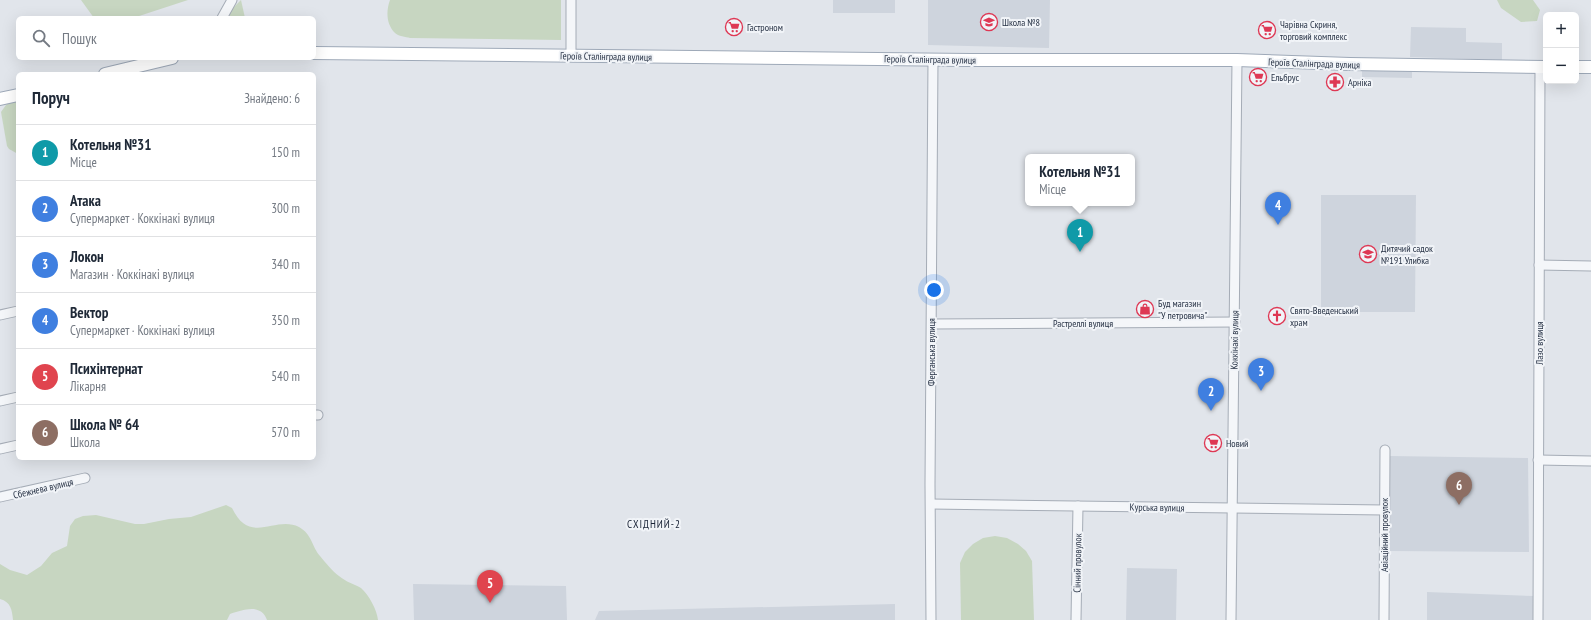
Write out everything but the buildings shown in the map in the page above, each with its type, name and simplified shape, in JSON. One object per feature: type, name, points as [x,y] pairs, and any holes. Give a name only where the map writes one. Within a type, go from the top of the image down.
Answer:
[{"type":"main road","name":"Героїв Сталінграда вулиця","points":[[316,53],[933,60],[1237,60],[1350,64],[1543,67]]},
{"type":"main road","points":[[113,72],[164,60]]},
{"type":"main road","points":[[1579,67],[1591,67]]},
{"type":"main road","points":[[0,99],[16,95]]},
{"type":"street","points":[[223,16],[232,0]]},
{"type":"street","points":[[571,0],[571,56]]},
{"type":"street","name":"Ферганська вулиця","points":[[931,620],[933,60]]},
{"type":"street","name":"Коккінакі вулиця","points":[[1231,620],[1237,60]]},
{"type":"street","name":"Лазо вулиця","points":[[1538,620],[1539,265],[1543,67]]},
{"type":"street","points":[[1539,265],[1591,266]]},
{"type":"street","points":[[0,315],[16,311]]},
{"type":"street","name":"Растреллі вулиця","points":[[932,324],[1235,322]]},
{"type":"street","points":[[0,401],[16,397]]},
{"type":"street","points":[[0,449],[16,445]]},
{"type":"street","name":"Авіаційний провулок","points":[[1384,620],[1385,450]]},
{"type":"street","points":[[1538,460],[1591,461]]},
{"type":"street","name":"Сбежнева вулиця","points":[[0,497],[85,478]]},
{"type":"street","name":"Курська вулиця","points":[[931,504],[1384,510]]},
{"type":"street","name":"Сінний провулок","points":[[1076,620],[1078,506]]},
{"type":"shaded area","points":[[833,0],[895,0],[895,13],[833,13]]},
{"type":"shaded area","name":"Школа №8","points":[[928,0],[1050,0],[1049,48],[928,45]]},
{"type":"shaded area","points":[[1411,27],[1466,28],[1466,42],[1502,43],[1502,60],[1410,57]]},
{"type":"shaded area","points":[[1362,68],[1412,69],[1412,78],[1362,77]]},
{"type":"shaded area","name":"Дитячий садок №191 Улибка","points":[[1321,195],[1416,195],[1415,312],[1321,312]]},
{"type":"shaded area","points":[[1390,456],[1528,458],[1529,552],[1389,551]]},
{"type":"shaded area","points":[[1127,568],[1177,569],[1176,620],[1126,620]]},
{"type":"shaded area","points":[[413,584],[566,586],[567,620],[414,620]]},
{"type":"shaded area","points":[[1427,592],[1534,596],[1533,620],[1427,620]]},
{"type":"shaded area","points":[[895,604],[895,620],[595,620],[599,611]]},
{"type":"green space","points":[[81,0],[188,0],[139,16],[93,16]]},
{"type":"green space","points":[[241,0],[245,16],[230,16],[231,10]]},
{"type":"green space","points":[[390,0],[561,0],[561,40],[404,37],[395,33],[388,22],[387,13]]},
{"type":"green space","points":[[1497,0],[1533,0],[1540,10],[1537,21],[1521,22],[1501,8]]},
{"type":"green space","points":[[16,99],[16,153],[7,146],[1,112],[6,105]]},
{"type":"green space","points":[[226,505],[232,508],[239,519],[247,525],[255,528],[290,524],[299,527],[307,533],[317,552],[331,569],[342,578],[364,591],[374,607],[378,620],[267,620],[261,611],[251,609],[230,614],[227,620],[13,620],[9,604],[0,599],[0,564],[10,570],[27,575],[41,566],[52,553],[67,546],[70,526],[75,519],[83,516],[96,515],[135,524],[144,524],[169,519],[191,517]]},
{"type":"green space","points":[[995,536],[1007,538],[1018,544],[1026,551],[1032,561],[1034,620],[961,620],[960,563],[965,552],[973,544],[983,538]]},
{"type":"place","name":"Школа №8","points":[[989,22]]},
{"type":"place","name":"Гастроном","points":[[734,27]]},
{"type":"place","name":"Чарівна Скриня, торговий комплекс","points":[[1267,30]]},
{"type":"place","name":"Ельбрус","points":[[1258,77]]},
{"type":"place","name":"Арніка","points":[[1335,82]]},
{"type":"place","name":"Вектор","points":[[1278,225]]},
{"type":"place","name":"Котельня №31","points":[[1080,252]]},
{"type":"place","name":"Дитячий садок №191 Улибка","points":[[1368,254]]},
{"type":"place","name":"Буд магазин \"У петровича\"","points":[[1145,309]]},
{"type":"place","name":"Свято-Введенський храм","points":[[1277,316]]},
{"type":"place","name":"Локон","points":[[1261,391]]},
{"type":"place","name":"Атака","points":[[1211,411]]},
{"type":"place","name":"Новий","points":[[1213,443]]},
{"type":"place","name":"Школа № 64","points":[[1459,505]]},
{"type":"place","name":"Психінтернат","points":[[490,603]]},
{"type":"district","name":"СХІДНИЙ-2","points":[[654,524]]}]
